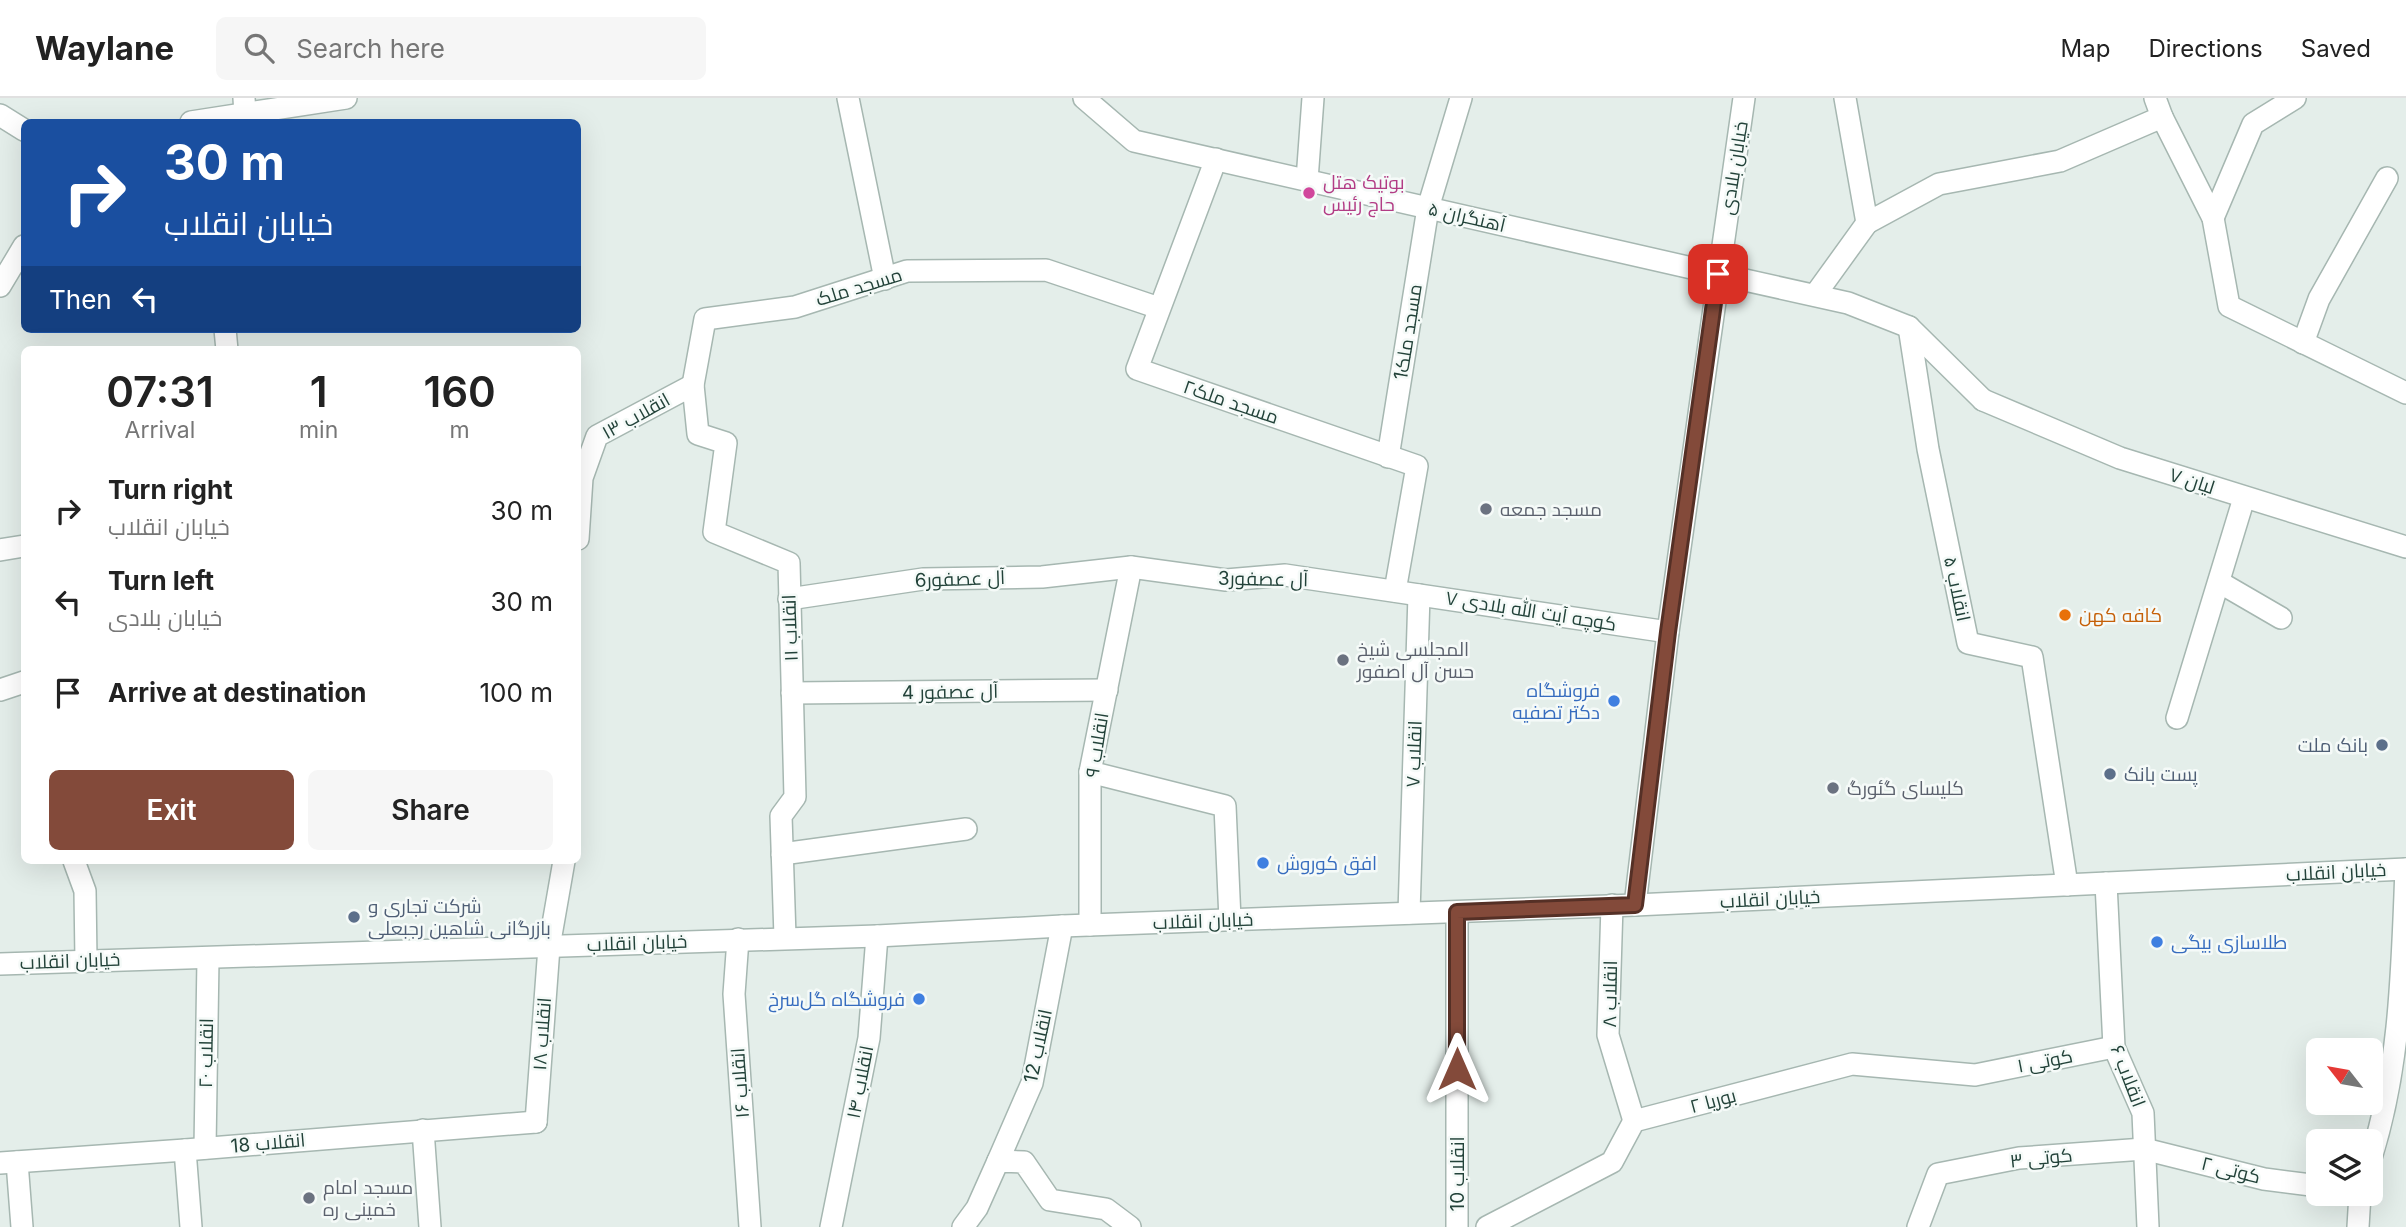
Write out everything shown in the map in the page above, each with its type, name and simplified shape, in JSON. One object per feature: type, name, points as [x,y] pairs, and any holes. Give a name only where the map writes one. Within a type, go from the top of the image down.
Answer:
[{"type":"street","points":[[201,119],[244,106],[346,98]]},
{"type":"street","points":[[848,98],[885,279]]},
{"type":"street","name":"آهنگران ۵","points":[[1084,98],[1134,141],[1848,303],[1909,327]]},
{"type":"street","points":[[1307,180],[1313,98]]},
{"type":"street","name":"مسجد ملک1","points":[[1388,457],[1428,208],[1461,98]]},
{"type":"street","name":"خیابان بلادی","points":[[1635,905],[1668,632],[1744,98]]},
{"type":"street","points":[[1845,98],[1867,223]]},
{"type":"street","points":[[2213,218],[2253,124],[2295,98]]},
{"type":"street","points":[[1815,296],[1867,223],[1939,184],[2060,161],[2159,107],[2213,218],[2229,306],[2406,393]]},
{"type":"street","points":[[0,115],[21,128]]},
{"type":"street","name":"مسجد ملک۲","points":[[1216,159],[1137,369],[1417,467],[1395,591]]},
{"type":"street","points":[[2303,343],[2319,299],[2387,178]]},
{"type":"street","points":[[0,286],[21,251]]},
{"type":"street","name":"مسجد ملک","points":[[693,385],[705,319],[795,307],[907,271],[1046,270],[1159,308]]},
{"type":"street","name":"لیان ۷","points":[[1909,327],[1983,400],[2120,458],[2406,547]]},
{"type":"street","name":"انقلاب ۵","points":[[1909,327],[1928,449],[1968,643],[2032,657],[2067,885]]},
{"type":"street","name":"انقلاب ۱۳","points":[[581,476],[597,436],[693,385]]},
{"type":"street","name":"انقلاب ۱۱","points":[[693,385],[698,434],[726,443],[714,532],[789,563],[795,797],[781,816],[785,937]]},
{"type":"street","points":[[2177,718],[2244,498]]},
{"type":"street","points":[[0,550],[21,546]]},
{"type":"street","name":"آل عصفور6","points":[[789,599],[923,579],[1042,577],[1131,567]]},
{"type":"street","name":"آل عصفور3","points":[[1131,567],[1226,580],[1284,575],[1395,591]]},
{"type":"street","name":"انقلاب ۹","points":[[1090,925],[1090,772],[1131,567]]},
{"type":"street","points":[[2219,582],[2281,618]]},
{"type":"street","name":"کوچه آیت الله بلادی ۷","points":[[1395,591],[1668,632]]},
{"type":"street","name":"انقلاب ۷","points":[[1409,913],[1419,594]]},
{"type":"street","points":[[0,690],[21,683]]},
{"type":"street","name":"آل عصفور 4","points":[[792,693],[1107,690]]},
{"type":"street","points":[[1090,772],[1225,806],[1230,920]]},
{"type":"street","points":[[782,854],[966,828]]},
{"type":"street","points":[[75,864],[85,891],[86,960]]},
{"type":"street","points":[[549,947],[563,864]]},
{"type":"street","points":[[2380,1129],[2400,1048],[2406,869]]},
{"type":"street","name":"خیابان انقلاب","points":[[0,964],[877,936],[1062,926],[1635,905],[2406,869]]},
{"type":"street","name":"انقلاب ۶","points":[[2106,883],[2114,1047],[2143,1113],[2148,1227]]},
{"type":"street","name":"انقلاب ۸","points":[[1612,905],[1608,1035],[1634,1121]]},
{"type":"street","name":"انقلاب 10","points":[[1457,912],[1457,1227]]},
{"type":"street","name":"انقلاب 12","points":[[963,1227],[977,1208],[1032,1083],[1062,926]]},
{"type":"street","name":"انقلاب ۱۴","points":[[831,1227],[869,1038],[877,936]]},
{"type":"street","name":"انقلاب ۱۶","points":[[738,939],[734,994],[750,1227]]},
{"type":"street","name":"انقلاب ۱۸","points":[[536,1122],[549,947]]},
{"type":"street","name":"انقلاب ۲۰","points":[[191,1227],[208,959]]},
{"type":"street","name":"کوتی ۱","points":[[1975,1075],[2114,1047]]},
{"type":"street","name":"بوریا ۲","points":[[1634,1121],[1852,1064],[1975,1075]]},
{"type":"street","points":[[1487,1227],[1612,1162],[1634,1121]]},
{"type":"street","name":"انقلاب 18","points":[[9,1162],[536,1122]]},
{"type":"street","points":[[423,1130],[430,1227]]},
{"type":"street","name":"کوتی ۳","points":[[1918,1227],[1938,1174],[2019,1158],[2144,1149]]},
{"type":"street","name":"کوتی ۲","points":[[2144,1149],[2264,1179],[2306,1184]]},
{"type":"street","points":[[998,1161],[1024,1162],[1050,1200],[1106,1209],[1130,1227]]},
{"type":"street","points":[[9,1162],[22,1227]]},
{"type":"street","points":[[2358,1227],[2359,1206]]},
{"type":"place","name":"بوتیک هتل حاج رئیس","points":[[1309,193]]},
{"type":"place","name":"مسجد جمعه","points":[[1486,509]]},
{"type":"place","name":"کافه کهن","points":[[2065,615]]},
{"type":"place","name":"المجلسی شیخ حسن آل اصفور","points":[[1343,660]]},
{"type":"place","name":"فروشگاه دکتر تصفیه","points":[[1614,701]]},
{"type":"place","name":"بانک ملت","points":[[2382,745]]},
{"type":"place","name":"پست بانک","points":[[2110,774]]},
{"type":"place","name":"کلیسای گئورگ","points":[[1833,788]]},
{"type":"place","name":"افق کوروش","points":[[1263,863]]},
{"type":"place","name":"شرکت تجاری و بازرگانی شاهین رجبعلی","points":[[354,917]]},
{"type":"place","name":"طلاسازی بیگی","points":[[2157,942]]},
{"type":"place","name":"فروشگاه گل‌سرخ","points":[[919,999]]},
{"type":"place","name":"مسجد امام خمینی ره","points":[[309,1198]]},
{"type":"route","points":[[1457,1069],[1457,912],[1635,905],[1668,632],[1718,274]]}]
